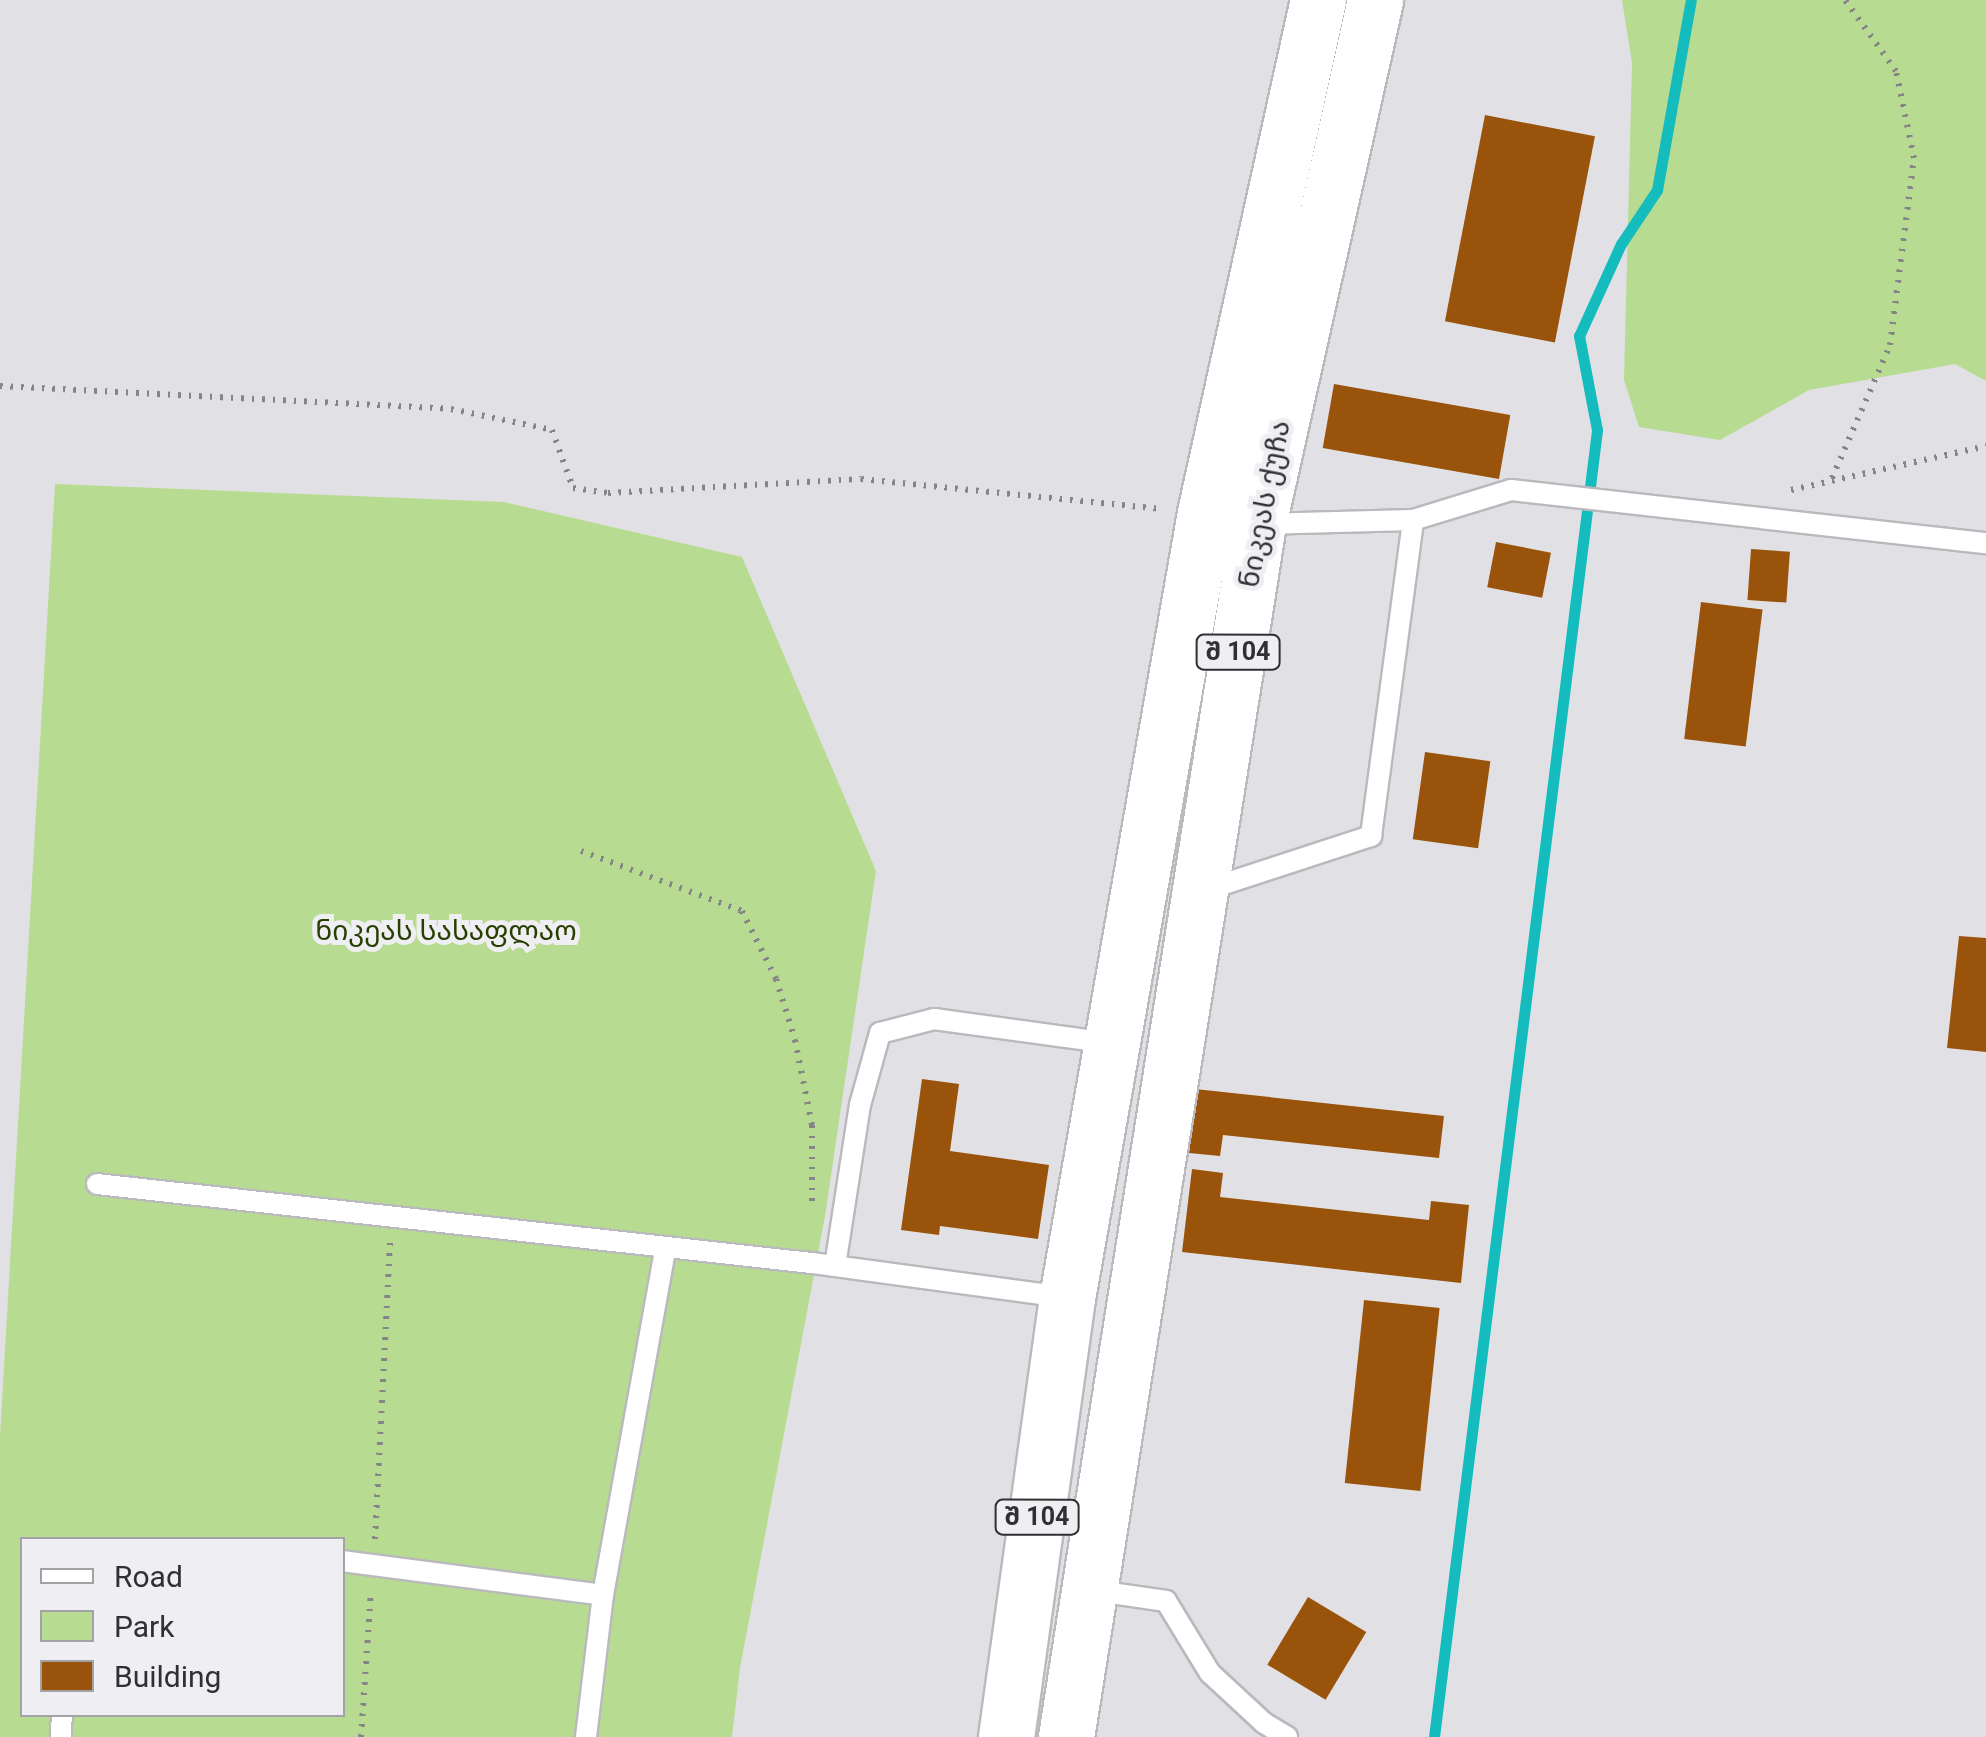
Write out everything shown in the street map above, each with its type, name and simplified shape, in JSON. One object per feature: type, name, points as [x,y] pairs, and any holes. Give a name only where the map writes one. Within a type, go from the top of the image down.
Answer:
[{"type":"main road","name":"ნიკეას ქუჩა","points":[[1067,1298],[1205,513],[1318,0]]},
{"type":"main road","name":"ნიკეას ქუჩა","points":[[1088,1590],[1258,524],[1376,0]]},
{"type":"main road","name":"შ 104","points":[[1006,1737],[1067,1298]]},
{"type":"main road","name":"შ 104","points":[[1066,1737],[1088,1590]]},
{"type":"lane","points":[[1258,524],[1413,520],[1511,490],[1986,543]]},
{"type":"lane","points":[[1199,892],[1371,836],[1413,520]]},
{"type":"lane","points":[[835,1266],[860,1105],[880,1032],[934,1020],[1112,1044]]},
{"type":"lane","points":[[97,1184],[665,1250],[812,1263],[1067,1298]]},
{"type":"lane","points":[[586,1737],[603,1595],[665,1250]]},
{"type":"lane","points":[[345,1560],[603,1595]]},
{"type":"lane","points":[[1088,1590],[1166,1602],[1210,1674],[1287,1737]]},
{"type":"path","points":[[1832,478],[1890,345],[1914,158],[1896,71],[1845,0]]},
{"type":"path","points":[[0,386],[452,408],[552,430],[573,488],[608,493],[861,478],[1205,513]]},
{"type":"path","points":[[1718,512],[1832,478],[1986,446]]},
{"type":"path","points":[[581,851],[742,911],[776,979],[796,1040],[812,1126],[812,1263]]},
{"type":"path","points":[[361,1737],[391,1216]]},
{"type":"green space","points":[[1622,0],[1986,0],[1986,381],[1955,364],[1809,390],[1720,440],[1639,427],[1624,380],[1632,63]]},
{"type":"green space","name":"ნიკეას სასაფლაო","points":[[55,484],[504,502],[742,557],[876,871],[825,1216],[740,1668],[732,1737],[0,1737],[0,1436]]},
{"type":"building","points":[[1485,115],[1595,136],[1555,343],[1445,321]]},
{"type":"building","points":[[1334,384],[1510,415],[1499,479],[1323,448]]},
{"type":"building","points":[[1496,542],[1551,553],[1542,598],[1487,587]]},
{"type":"building","points":[[1751,549],[1790,552],[1786,603],[1747,600]]},
{"type":"building","points":[[1701,602],[1763,610],[1746,747],[1684,739]]},
{"type":"building","points":[[1425,752],[1490,761],[1478,848],[1413,839]]},
{"type":"building","points":[[1959,936],[1986,938],[1986,1052],[1947,1048]]},
{"type":"building","points":[[922,1079],[959,1084],[950,1151],[1049,1165],[1038,1239],[940,1226],[939,1235],[901,1230]]},
{"type":"building","points":[[1195,1089],[1444,1116],[1439,1158],[1223,1135],[1220,1156],[1189,1153]]},
{"type":"building","points":[[1192,1169],[1223,1173],[1220,1197],[1429,1220],[1431,1201],[1469,1205],[1461,1283],[1182,1252]]},
{"type":"building","points":[[1364,1300],[1440,1308],[1420,1491],[1345,1483]]},
{"type":"building","points":[[1308,1597],[1366,1632],[1326,1700],[1267,1665]]},
{"type":"waterway","points":[[1434,1737],[1597,430],[1579,336],[1621,244],[1657,190],[1691,0]]}]
